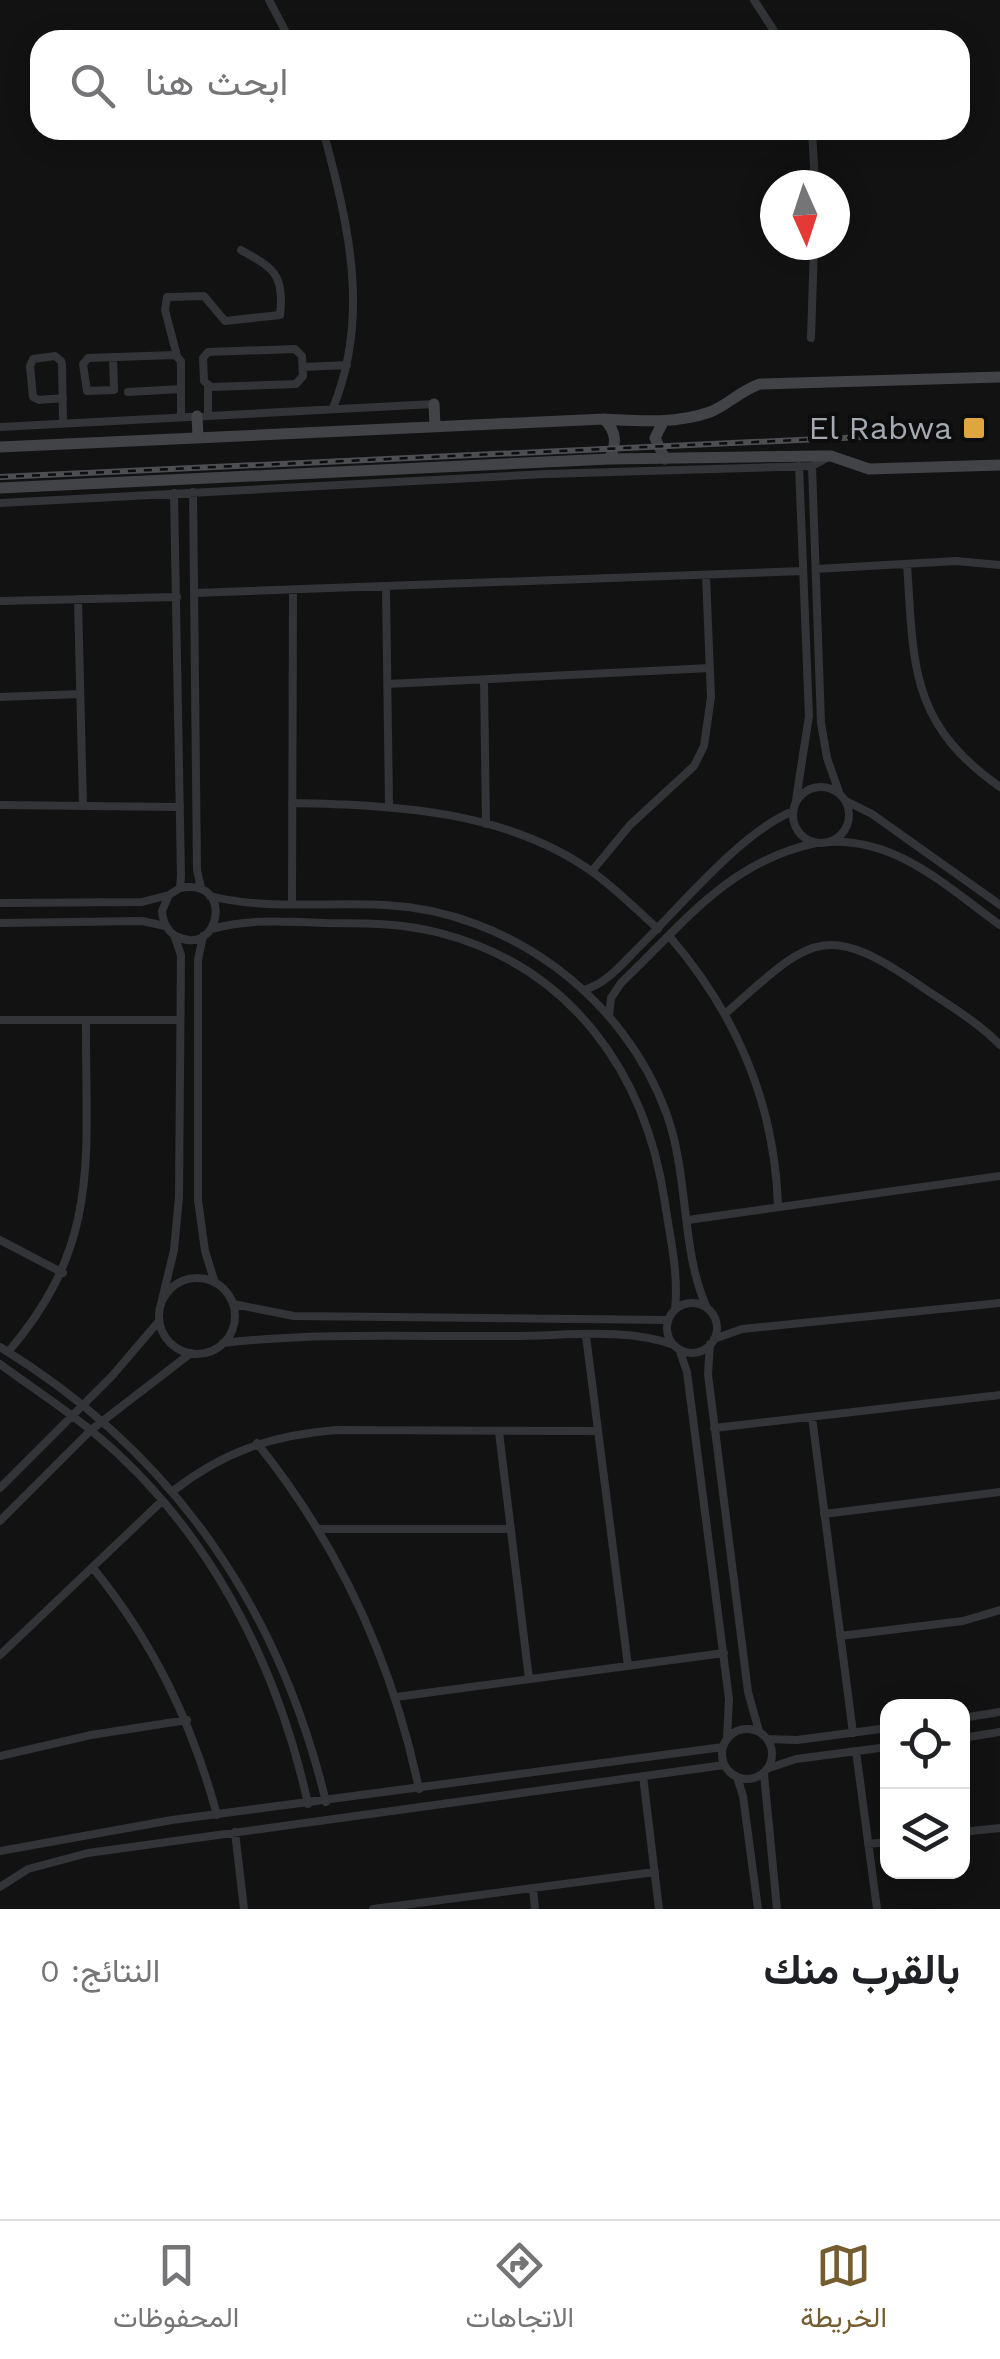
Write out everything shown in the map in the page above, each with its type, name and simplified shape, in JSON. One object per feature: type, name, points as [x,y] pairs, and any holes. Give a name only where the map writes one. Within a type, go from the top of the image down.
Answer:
[{"type":"main road","points":[[0,447],[434,426],[604,420],[663,422],[715,410],[760,384],[1000,376]]},
{"type":"main road","points":[[434,404],[434,426]]},
{"type":"main road","points":[[198,438],[203,415]]},
{"type":"main road","points":[[604,420],[615,434],[609,459]]},
{"type":"main road","points":[[663,422],[655,438],[665,458]]},
{"type":"main road","points":[[0,488],[609,459],[831,456],[869,469],[1000,465]]},
{"type":"street","points":[[269,0],[285,30]]},
{"type":"street","points":[[754,0],[774,30]]},
{"type":"street","points":[[325,140],[349,238],[354,290],[354,325],[347,365],[333,408]]},
{"type":"street","points":[[813,140],[814,170]]},
{"type":"street","points":[[181,416],[180,361],[164,310],[168,296],[204,296],[226,321],[280,315],[276,273],[240,250]]},
{"type":"street","points":[[811,338],[814,260]]},
{"type":"street","points":[[203,415],[208,386],[203,361],[210,352],[293,349],[301,354],[303,378],[296,384],[208,386]]},
{"type":"street","points":[[63,398],[33,397],[33,359],[55,356],[62,360],[64,423]]},
{"type":"street","points":[[113,357],[114,390],[89,392],[85,388],[85,360],[113,357],[177,356]]},
{"type":"street","points":[[303,367],[347,365]]},
{"type":"street","points":[[128,392],[181,389]]},
{"type":"street","points":[[0,426],[434,404]]},
{"type":"street","points":[[0,503],[546,474],[812,466],[831,456]]},
{"type":"street","points":[[798,466],[809,716],[793,811],[796,828],[816,843]]},
{"type":"street","points":[[812,466],[821,723],[838,792],[1000,906]]},
{"type":"street","points":[[193,492],[198,870],[201,888],[216,906],[212,928]]},
{"type":"street","points":[[174,493],[180,888]]},
{"type":"street","points":[[175,546],[194,544]]},
{"type":"street","points":[[816,568],[956,562],[1000,565]]},
{"type":"street","points":[[907,564],[913,654],[926,704],[952,746],[1000,787]]},
{"type":"street","points":[[194,593],[803,571]]},
{"type":"street","points":[[592,872],[630,825],[699,757],[710,720],[706,575]]},
{"type":"street","points":[[386,588],[388,805]]},
{"type":"street","points":[[292,590],[292,902]]},
{"type":"street","points":[[0,601],[177,597]]},
{"type":"street","points":[[78,600],[83,806]]},
{"type":"street","points":[[388,684],[710,668]]},
{"type":"street","points":[[484,680],[486,824]]},
{"type":"street","points":[[0,697],[80,694]]},
{"type":"street","points":[[796,800],[820,786],[838,792]]},
{"type":"street","points":[[830,842],[848,825],[846,801]]},
{"type":"street","points":[[292,803],[388,805],[486,824],[550,848],[592,872],[658,929]]},
{"type":"street","points":[[0,805],[180,807]]},
{"type":"street","points":[[584,990],[604,981],[759,831],[793,811]]},
{"type":"street","points":[[608,1016],[615,990],[731,878],[782,851],[816,843],[850,841],[888,849],[1000,925]]},
{"type":"street","points":[[0,903],[142,902],[169,896],[180,888],[201,888]]},
{"type":"street","points":[[166,927],[162,911],[169,896]]},
{"type":"street","points":[[210,896],[390,905],[455,917],[516,942],[553,965],[608,1016],[642,1062],[666,1113],[682,1167],[697,1282],[716,1325],[707,1366],[748,1692],[759,1732]]},
{"type":"street","points":[[0,923],[142,920],[166,927],[188,940],[203,936],[212,928],[245,922],[382,923],[411,927],[494,953],[544,984],[606,1046],[629,1082],[647,1122],[664,1198],[677,1286],[676,1309],[668,1320],[668,1334],[687,1372],[731,1712],[724,1764],[736,1777],[743,1796],[758,1909]]},
{"type":"street","points":[[174,935],[181,955],[178,1224],[159,1321],[167,1340],[178,1349],[191,1354],[205,1353],[223,1343],[304,1336],[586,1336],[638,1337],[699,1351],[742,1329],[1000,1303]]},
{"type":"street","points":[[203,936],[198,960],[199,1217],[215,1283]]},
{"type":"street","points":[[670,937],[726,1013],[745,1050],[767,1117],[777,1172],[778,1207]]},
{"type":"street","points":[[726,1013],[790,958],[804,950],[837,944],[870,952],[896,968],[1000,1045]]},
{"type":"street","points":[[0,1020],[179,1020]]},
{"type":"street","points":[[86,1020],[85,1184],[78,1229],[62,1273],[40,1313],[4,1350],[103,1420],[173,1491],[240,1584],[275,1650],[305,1725],[326,1802]]},
{"type":"street","points":[[179,1125],[198,1126]]},
{"type":"street","points":[[688,1220],[1000,1176]]},
{"type":"street","points":[[0,1240],[62,1273]]},
{"type":"street","points":[[162,1300],[170,1289],[188,1279],[202,1278],[215,1283],[233,1304],[234,1325],[223,1343]]},
{"type":"street","points":[[676,1309],[694,1303],[707,1308]]},
{"type":"street","points":[[233,1304],[263,1313],[294,1316],[668,1320]]},
{"type":"street","points":[[0,1488],[85,1404],[159,1321]]},
{"type":"street","points":[[586,1336],[628,1666]]},
{"type":"street","points":[[0,1521],[91,1430],[191,1354]]},
{"type":"street","points":[[0,1364],[91,1430],[162,1501],[229,1594],[263,1661],[290,1732],[308,1804]]},
{"type":"street","points":[[714,1428],[1000,1394]]},
{"type":"street","points":[[812,1417],[853,1733]]},
{"type":"street","points":[[173,1491],[226,1455],[257,1442],[296,1433],[598,1431]]},
{"type":"street","points":[[499,1432],[529,1679]]},
{"type":"street","points":[[257,1442],[319,1529],[359,1604],[396,1697],[419,1788]]},
{"type":"street","points":[[824,1514],[1000,1492]]},
{"type":"street","points":[[0,1655],[162,1501]]},
{"type":"street","points":[[319,1529],[511,1529]]},
{"type":"street","points":[[93,1568],[149,1646],[187,1720],[217,1815]]},
{"type":"street","points":[[840,1636],[963,1621],[1000,1610]]},
{"type":"street","points":[[396,1697],[724,1653]]},
{"type":"street","points":[[970,1717],[1000,1712]]},
{"type":"street","points":[[0,1756],[187,1720]]},
{"type":"street","points":[[0,1851],[121,1828],[725,1743],[742,1729],[759,1732],[772,1748],[763,1796],[777,1909]]},
{"type":"street","points":[[768,1739],[797,1740],[880,1729]]},
{"type":"street","points":[[970,1737],[1000,1732]]},
{"type":"street","points":[[736,1777],[755,1778],[789,1760],[880,1748]]},
{"type":"street","points":[[856,1752],[877,1909]]},
{"type":"street","points":[[0,1888],[28,1868],[50,1861],[724,1764]]},
{"type":"street","points":[[643,1776],[660,1909]]},
{"type":"street","points":[[970,1831],[1000,1828]]},
{"type":"street","points":[[235,1832],[244,1909]]},
{"type":"street","points":[[868,1844],[880,1843]]},
{"type":"street","points":[[373,1909],[437,1905],[655,1872]]},
{"type":"street","points":[[533,1888],[535,1909]]},
{"type":"railway","points":[[0,477],[948,433]]},
{"type":"place","name":"El Rabwa","points":[[974,428]]}]
